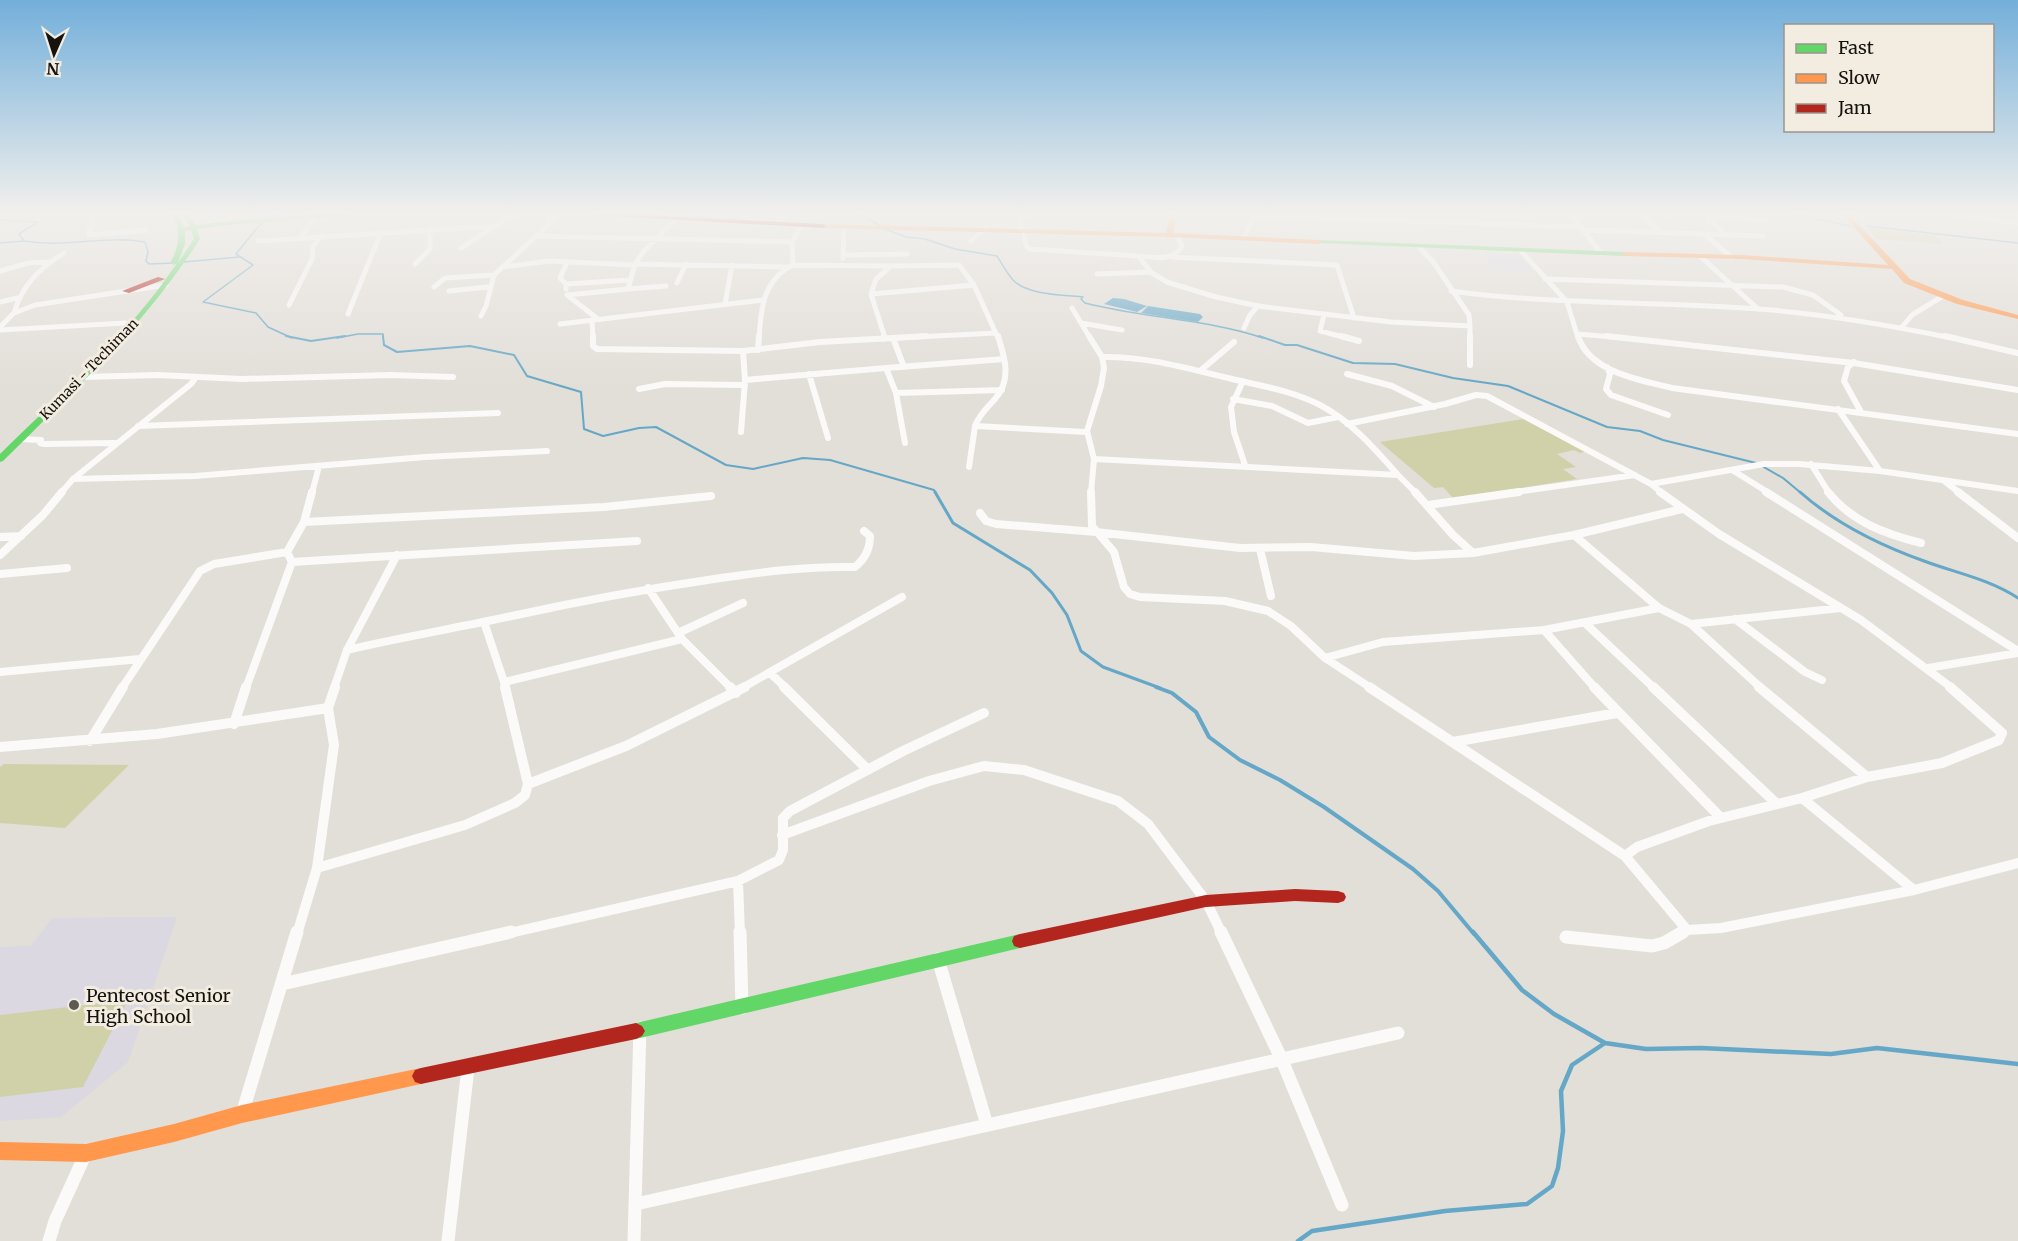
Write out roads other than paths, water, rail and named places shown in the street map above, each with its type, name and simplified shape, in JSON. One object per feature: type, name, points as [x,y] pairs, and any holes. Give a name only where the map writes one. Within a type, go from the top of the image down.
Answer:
[{"type":"main road","name":"Kumasi - Techiman","points":[[0,459],[126,333],[171,271]]},
{"type":"main road","points":[[1896,271],[1907,281],[1943,296],[2018,317]]},
{"type":"main road","points":[[126,291],[158,286]]},
{"type":"main road","points":[[126,291],[158,286]]},
{"type":"main road","points":[[0,445],[125,323],[158,286]]},
{"type":"main road","points":[[0,1151],[86,1153],[174,1133],[242,1114],[468,1068],[640,1028],[742,1008],[938,959],[1206,901],[1295,895],[1338,897]]},
{"type":"street","points":[[14,313],[21,289],[40,271]]},
{"type":"street","points":[[289,305],[306,271]]},
{"type":"street","points":[[348,314],[365,271]]},
{"type":"street","points":[[481,316],[486,310],[488,287],[498,271]]},
{"type":"street","points":[[563,271],[560,278],[566,284],[567,295],[595,319]]},
{"type":"street","points":[[628,289],[633,271]]},
{"type":"street","points":[[677,284],[683,271]]},
{"type":"street","points":[[724,304],[731,271]]},
{"type":"street","points":[[758,350],[763,300],[771,281],[784,271]]},
{"type":"street","points":[[885,271],[876,279],[871,294],[885,339]]},
{"type":"street","points":[[963,271],[974,285],[996,333],[1007,371],[1002,390],[978,418],[969,467]]},
{"type":"street","points":[[1338,271],[1354,318]]},
{"type":"street","points":[[1439,271],[1469,315],[1470,365]]},
{"type":"street","points":[[1538,271],[1566,301],[1578,334],[1580,348],[1607,368],[1698,393],[1838,409],[2018,434]]},
{"type":"street","points":[[1716,271],[1758,309]]},
{"type":"street","points":[[1097,274],[1151,272],[1180,287],[1258,306],[1354,318],[1470,326]]},
{"type":"street","points":[[434,287],[445,278],[494,275]]},
{"type":"street","points":[[1545,279],[1783,287],[1804,291],[1819,298],[1830,309],[1847,318]]},
{"type":"street","points":[[566,284],[630,280]]},
{"type":"street","points":[[871,294],[974,285]]},
{"type":"street","points":[[567,295],[666,286]]},
{"type":"street","points":[[449,291],[488,287]]},
{"type":"street","points":[[0,329],[14,313],[43,303],[126,291]]},
{"type":"street","points":[[1451,291],[1502,298],[1616,305],[1758,309],[1847,318],[1902,327],[2018,353]]},
{"type":"street","points":[[1902,327],[1912,315],[1943,296]]},
{"type":"street","points":[[0,302],[17,298]]},
{"type":"street","points":[[560,324],[763,300]]},
{"type":"street","points":[[1244,328],[1250,315],[1258,306]]},
{"type":"street","points":[[1072,308],[1102,357],[1105,374],[1086,432],[1094,459],[1090,510],[1092,526],[1114,552],[1124,587],[1130,594],[1257,607],[1277,616],[1326,658],[1625,856],[1687,930]]},
{"type":"street","points":[[1324,315],[1320,331],[1322,333],[1359,341]]},
{"type":"street","points":[[595,319],[593,346],[597,349],[743,351],[820,342],[996,333]]},
{"type":"street","points":[[0,329],[125,323]]},
{"type":"street","points":[[1081,323],[1122,330]]},
{"type":"street","points":[[1578,334],[1720,345],[1854,362],[2018,390]]},
{"type":"street","points":[[893,338],[904,367]]},
{"type":"street","points":[[1200,371],[1234,342]]},
{"type":"street","points":[[741,432],[745,382],[743,351]]},
{"type":"street","points":[[1102,357],[1134,356],[1244,381],[1310,401],[1338,417],[1374,446],[1398,475],[1428,505],[1457,541],[1473,553]]},
{"type":"street","points":[[639,389],[665,384],[745,382],[809,374],[1004,359]]},
{"type":"street","points":[[1854,362],[1845,374],[1844,381],[1861,412]]},
{"type":"street","points":[[886,368],[896,393],[905,443]]},
{"type":"street","points":[[1607,368],[1610,374],[1606,389],[1611,395],[1668,415]]},
{"type":"street","points":[[809,374],[828,438]]},
{"type":"street","points":[[1347,374],[1395,387],[1416,395],[1434,407]]},
{"type":"street","points":[[82,378],[158,375],[242,380],[390,375],[453,377]]},
{"type":"street","points":[[0,555],[43,515],[73,479],[191,384],[194,380],[192,377]]},
{"type":"street","points":[[1244,381],[1231,407],[1232,419],[1245,465]]},
{"type":"street","points":[[896,393],[1002,390]]},
{"type":"street","points":[[1347,424],[1434,407],[1476,395],[1487,396],[1652,484],[1682,509],[1744,551],[1841,608],[1928,668],[2002,734],[1999,740],[1942,763],[1868,777],[1802,798],[1721,818],[1637,847],[1625,856]]},
{"type":"street","points":[[1233,399],[1272,406],[1308,423],[1338,417]]},
{"type":"street","points":[[1838,409],[1880,471]]},
{"type":"street","points":[[138,426],[498,413]]},
{"type":"street","points":[[975,426],[1086,432]]},
{"type":"street","points":[[20,439],[41,440],[40,443],[44,444],[116,443]]},
{"type":"street","points":[[73,479],[195,477],[425,457],[547,451]]},
{"type":"street","points":[[1094,459],[1173,464],[1245,465],[1398,475]]},
{"type":"street","points":[[1652,484],[1764,464],[1811,464],[1880,471],[2018,491]]},
{"type":"street","points":[[1811,464],[1814,473],[1831,494],[1862,521],[1884,533],[1921,543]]},
{"type":"street","points":[[292,562],[287,552],[304,522],[319,466]]},
{"type":"street","points":[[1732,470],[2018,652]]},
{"type":"street","points":[[1428,505],[1635,475]]},
{"type":"street","points":[[1944,481],[2018,538]]},
{"type":"street","points":[[304,522],[604,507],[711,496]]},
{"type":"street","points":[[980,513],[986,521],[996,525],[1096,532],[1223,547],[1260,549],[1311,547],[1414,556],[1473,553],[1574,535],[1682,509]]},
{"type":"street","points":[[347,650],[417,633],[484,622],[600,596],[648,588],[783,568],[855,567],[866,556],[871,542],[870,536],[864,531]]},
{"type":"street","points":[[1574,535],[1659,608],[1691,624],[1752,681],[1868,777]]},
{"type":"street","points":[[0,537],[21,536]]},
{"type":"street","points":[[292,562],[637,541]]},
{"type":"street","points":[[1260,549],[1271,596]]},
{"type":"street","points":[[90,741],[140,659],[200,571],[220,562],[287,552]]},
{"type":"street","points":[[242,1114],[317,868],[334,754],[328,708],[347,650],[397,555]]},
{"type":"street","points":[[234,724],[292,562]]},
{"type":"street","points":[[0,574],[67,568]]},
{"type":"street","points":[[648,588],[680,636],[736,693]]},
{"type":"street","points":[[528,784],[584,766],[736,693],[902,597]]},
{"type":"street","points":[[504,682],[680,636],[743,603]]},
{"type":"street","points":[[1326,658],[1366,646],[1402,639],[1544,630],[1659,608]]},
{"type":"street","points":[[1691,624],[1841,608]]},
{"type":"street","points":[[1735,618],[1805,672],[1822,680]]},
{"type":"street","points":[[317,868],[465,825],[525,795],[528,784],[504,682],[484,622]]},
{"type":"street","points":[[1585,623],[1777,804]]},
{"type":"street","points":[[1544,630],[1617,713],[1721,818]]},
{"type":"street","points":[[1928,668],[2018,652]]},
{"type":"street","points":[[0,672],[140,659]]},
{"type":"street","points":[[770,673],[868,770]]},
{"type":"street","points":[[0,747],[90,741],[234,724],[328,708]]},
{"type":"street","points":[[282,984],[738,881],[779,860],[783,850],[783,818],[790,811],[984,712]]},
{"type":"street","points":[[1453,742],[1617,713]]},
{"type":"street","points":[[782,835],[956,773],[984,766],[1007,767],[1048,777],[1118,801],[1156,832],[1206,901],[1281,1058],[1342,1205]]},
{"type":"street","points":[[1802,798],[1914,890]]},
{"type":"street","points":[[1566,937],[1652,946],[1664,943],[1687,930],[1721,928],[1914,890],[2017,864]]},
{"type":"street","points":[[738,881],[742,1008]]},
{"type":"street","points":[[938,959],[987,1125]]},
{"type":"street","points":[[634,1241],[640,1028]]},
{"type":"street","points":[[636,1204],[1398,1033]]},
{"type":"street","points":[[448,1241],[468,1068]]},
{"type":"street","points":[[49,1241],[55,1221],[86,1153]]},
{"type":"water","points":[[1113,298],[1147,306],[1137,312],[1104,304]]},
{"type":"water","points":[[1148,306],[1200,314],[1203,317],[1198,322],[1141,313]]},
{"type":"waterway","points":[[245,271],[203,302],[256,313],[268,327],[289,337]]},
{"type":"waterway","points":[[1007,271],[1013,280],[1027,289],[1083,297],[1081,299],[1085,303],[1219,327],[1263,338]]},
{"type":"waterway","points":[[337,338],[358,334],[383,334],[383,336]]},
{"type":"waterway","points":[[289,337],[311,341],[345,336]]},
{"type":"waterway","points":[[383,336],[384,345],[397,352],[470,346],[514,355],[527,376],[581,392],[584,429],[603,436],[639,428],[656,427],[726,465],[753,469],[803,458],[830,460],[934,490],[936,493]]},
{"type":"waterway","points":[[1259,336],[1285,345],[1297,345],[1353,363],[1395,364],[1453,378],[1508,386],[1607,427],[1640,431],[1663,440],[1756,463]]},
{"type":"waterway","points":[[1762,466],[1783,478],[1801,493]]},
{"type":"waterway","points":[[935,492],[953,523],[1030,570],[1052,593],[1067,615],[1081,651],[1103,667],[1160,688]]},
{"type":"waterway","points":[[1800,492],[1828,514],[1874,540],[1924,561],[1984,581],[2018,598]]},
{"type":"waterway","points":[[1156,687],[1172,693],[1196,712],[1209,737],[1240,760],[1280,780],[1324,807],[1413,869],[1438,891],[1474,934]]},
{"type":"waterway","points":[[1473,932],[1522,990],[1554,1014],[1605,1043]]},
{"type":"waterway","points":[[1298,1241],[1312,1231],[1445,1211],[1527,1204],[1552,1186],[1558,1168],[1563,1131],[1561,1091],[1572,1065],[1605,1043]]},
{"type":"waterway","points":[[1605,1043],[1646,1049],[1701,1048],[1831,1054],[1877,1048],[2018,1064]]},
{"type":"place","name":"Pentecost Senior High School","points":[[74,1005]]}]
